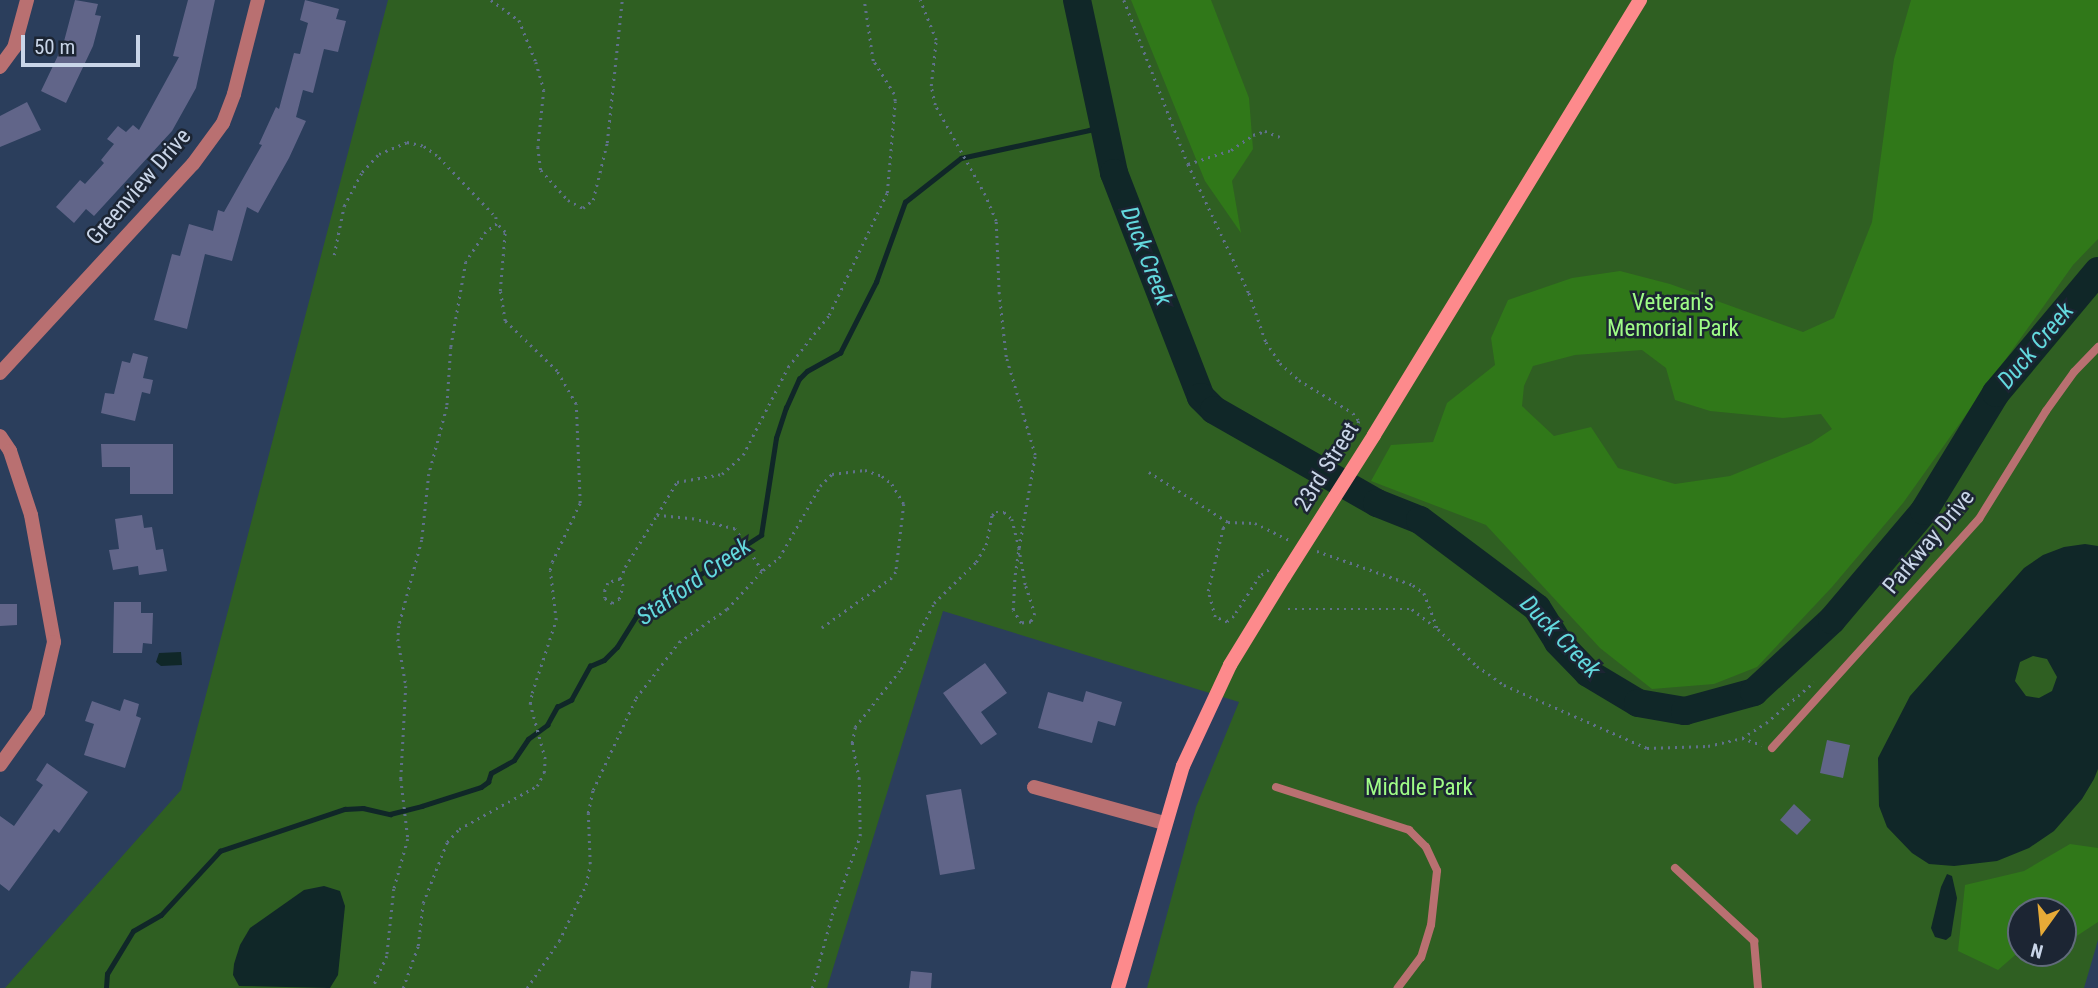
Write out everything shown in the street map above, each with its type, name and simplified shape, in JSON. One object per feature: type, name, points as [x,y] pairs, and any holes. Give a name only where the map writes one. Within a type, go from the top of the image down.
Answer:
[{"type":"street","points":[[0,68],[14,48],[27,0]]},
{"type":"street","name":"Greenview Drive","points":[[0,373],[193,164],[223,123],[234,94],[258,0]]},
{"type":"street","name":"23rd Street","points":[[1118,988],[1183,765],[1278,572],[1374,435],[1640,0]]},
{"type":"street","points":[[0,436],[10,451],[30,515],[54,642],[38,712],[0,765]]},
{"type":"street","points":[[1034,787],[1164,823]]},
{"type":"lane","name":"Parkway Drive","points":[[1772,748],[1979,519],[2046,411],[2074,372],[2098,347]]},
{"type":"lane","points":[[1276,787],[1409,830],[1426,847],[1437,871],[1431,925],[1421,957],[1398,988]]},
{"type":"lane","points":[[1675,868],[1754,941],[1758,988]]},
{"type":"path","points":[[491,0],[519,20],[536,62],[544,90],[538,147],[541,170],[568,200],[583,208],[593,200],[607,143],[622,0]]},
{"type":"path","points":[[620,579],[623,586],[620,599],[612,604],[605,598],[608,583],[620,579],[677,482],[722,474],[743,455],[788,367],[829,316],[887,193],[895,101],[894,94],[873,61],[864,0]]},
{"type":"path","points":[[812,988],[832,915],[860,835],[859,779],[852,743],[855,727],[901,669],[934,603],[976,562],[986,545],[992,515],[996,512],[1004,512],[1012,519],[1019,548],[1026,586],[1035,613],[1031,622],[1026,624],[1018,621],[1013,610],[1019,548],[1035,455],[1006,357],[994,212],[932,95],[936,40],[920,0]]},
{"type":"path","points":[[1124,0],[1188,164],[1249,293],[1266,342],[1280,363],[1299,380],[1353,413],[1359,421],[1349,444]]},
{"type":"path","points":[[1188,164],[1231,150],[1253,135],[1265,131],[1280,137]]},
{"type":"path","points":[[334,255],[344,206],[362,172],[379,154],[407,142],[425,146],[487,204],[496,217],[497,224],[505,232],[500,291],[505,321],[557,371],[573,396],[579,420],[580,503],[550,570],[558,611],[552,638],[531,693],[532,713],[545,759],[544,773],[537,786],[459,829],[447,842],[423,903],[418,946],[403,988]]},
{"type":"path","points":[[373,988],[387,956],[394,889],[407,832],[400,764],[407,701],[398,639],[401,615],[422,540],[429,474],[447,407],[451,348],[466,262],[486,232],[497,224]]},
{"type":"path","points":[[527,988],[559,941],[586,885],[590,864],[588,813],[593,790],[636,698],[673,648],[727,609],[762,571],[779,558],[820,485],[832,474],[865,470],[882,476],[892,484],[904,504],[895,572],[892,578],[822,628]]},
{"type":"path","points":[[1149,472],[1228,522],[1255,523],[1295,543]]},
{"type":"path","points":[[657,515],[694,519],[735,529],[762,571]]},
{"type":"path","points":[[1228,522],[1223,528],[1208,591],[1215,617],[1227,622],[1234,617],[1260,576],[1278,572]]},
{"type":"path","points":[[1308,547],[1413,585],[1424,593],[1438,629]]},
{"type":"path","points":[[1288,609],[1412,610],[1438,629],[1477,666],[1504,685],[1629,743],[1647,748],[1708,746],[1742,738],[1802,695],[1821,674]]},
{"type":"path","points":[[1742,738],[1772,748]]},
{"type":"green space","points":[[388,0],[2098,0],[2098,940],[2084,988],[1147,988],[1196,807],[1239,702],[943,611],[827,988],[5,988],[181,790]]},
{"type":"green space","points":[[1131,0],[1211,0],[1249,98],[1253,149],[1232,181],[1241,233],[1205,181]]},
{"type":"green space","name":"Veteran's Memorial Park","points":[[1911,0],[2098,0],[2098,239],[2073,265],[1903,503],[1832,587],[1757,667],[1714,684],[1652,689],[1600,648],[1486,525],[1371,481],[1391,445],[1433,442],[1447,403],[1495,365],[1491,338],[1508,300],[1572,278],[1620,271],[1670,284],[1803,332],[1834,318],[1872,222],[1894,59]],"holes":[[[1642,350],[1666,368],[1675,400],[1710,411],[1783,418],[1821,414],[1832,429],[1811,443],[1730,476],[1675,484],[1618,468],[1591,427],[1554,436],[1522,406],[1524,386],[1533,366],[1575,355]]]},
{"type":"green space","points":[[2070,844],[2098,848],[2098,922],[2077,936],[2077,897],[2007,897],[2007,962],[1998,970],[1958,951],[1965,885],[2024,871]]},
{"type":"shaded area","points":[[2085,544],[2098,546],[2098,769],[2094,779],[2082,799],[2054,831],[2029,848],[1997,861],[1954,866],[1929,864],[1912,853],[1887,827],[1879,806],[1878,758],[1910,696],[2024,568],[2043,555],[2064,547]],"holes":[[[2033,656],[2047,659],[2057,677],[2052,691],[2039,698],[2026,696],[2015,681],[2020,662]]]},
{"type":"shaded area","points":[[181,652],[182,665],[161,666],[156,662],[159,653]]},
{"type":"shaded area","points":[[1947,874],[1952,876],[1957,898],[1951,936],[1946,940],[1935,937],[1931,928]]},
{"type":"shaded area","points":[[324,886],[340,891],[345,906],[338,975],[330,988],[239,986],[233,975],[234,964],[240,945],[250,928],[304,890]]},
{"type":"building","points":[[75,0],[98,4],[95,15],[101,16],[93,46],[66,103],[41,91],[63,45]]},
{"type":"building","points":[[188,0],[215,0],[196,88],[172,131],[94,216],[86,209],[74,223],[56,207],[80,180],[85,184],[104,163],[101,160],[114,144],[107,139],[118,126],[126,132],[133,125],[139,130],[179,57],[173,56]]},
{"type":"building","points":[[305,0],[339,9],[336,19],[346,21],[338,52],[324,49],[313,93],[303,90],[296,117],[306,121],[289,158],[258,213],[247,207],[232,261],[205,254],[187,329],[154,320],[172,254],[180,256],[189,224],[213,231],[218,210],[224,212],[262,145],[259,144],[276,107],[279,109],[294,53],[300,54],[308,23],[300,20]]},
{"type":"building","points":[[27,102],[41,130],[0,147],[0,116]]},
{"type":"building","points":[[133,353],[148,357],[143,378],[153,380],[150,394],[142,392],[135,421],[101,413],[105,393],[114,394],[122,361],[130,363]]},
{"type":"building","points":[[101,444],[173,444],[173,494],[130,494],[130,467],[102,467]]},
{"type":"building","points":[[142,515],[144,528],[152,527],[156,550],[163,549],[167,571],[139,575],[138,566],[113,570],[109,550],[119,549],[115,519]]},
{"type":"building","points":[[114,602],[141,602],[141,613],[153,613],[152,644],[143,643],[142,653],[113,653]]},
{"type":"building","points":[[0,604],[17,604],[17,625],[0,626]]},
{"type":"building","points":[[985,663],[1007,693],[981,712],[997,734],[981,745],[943,693]]},
{"type":"building","points":[[1086,691],[1122,702],[1115,726],[1098,721],[1092,743],[1038,728],[1048,692],[1083,702]]},
{"type":"building","points":[[124,699],[139,704],[136,716],[141,718],[125,768],[84,755],[94,724],[85,721],[92,701],[120,711]]},
{"type":"building","points":[[1827,740],[1850,745],[1843,778],[1820,773]]},
{"type":"building","points":[[47,763],[88,792],[59,833],[54,829],[9,891],[0,884],[0,816],[14,826],[43,785],[36,780]]},
{"type":"building","points":[[961,789],[975,869],[940,875],[926,795]]},
{"type":"building","points":[[1794,804],[1811,820],[1797,835],[1780,820]]},
{"type":"building","points":[[911,971],[932,973],[931,988],[909,988]]},
{"type":"waterway","name":"Duck Creek","points":[[1077,0],[1114,173],[1201,397],[1214,410],[1377,503],[1420,520],[1537,608],[1558,642],[1588,673],[1638,703],[1685,711],[1754,692],[1832,620],[1924,511],[1996,393],[2098,271]]},
{"type":"waterway","name":"Stafford Creek","points":[[106,988],[107,974],[133,931],[161,915],[220,851],[345,809],[363,808],[390,814],[422,806],[481,787],[488,782],[491,773],[514,760],[528,739],[547,725],[557,707],[571,700],[590,666],[604,660],[617,647],[636,616],[761,535],[776,438],[786,408],[799,379],[807,371],[840,353],[876,282],[905,202],[961,158],[1089,130],[1102,124]]},
{"type":"park label","name":"Middle Park","points":[[1419,788]]}]
